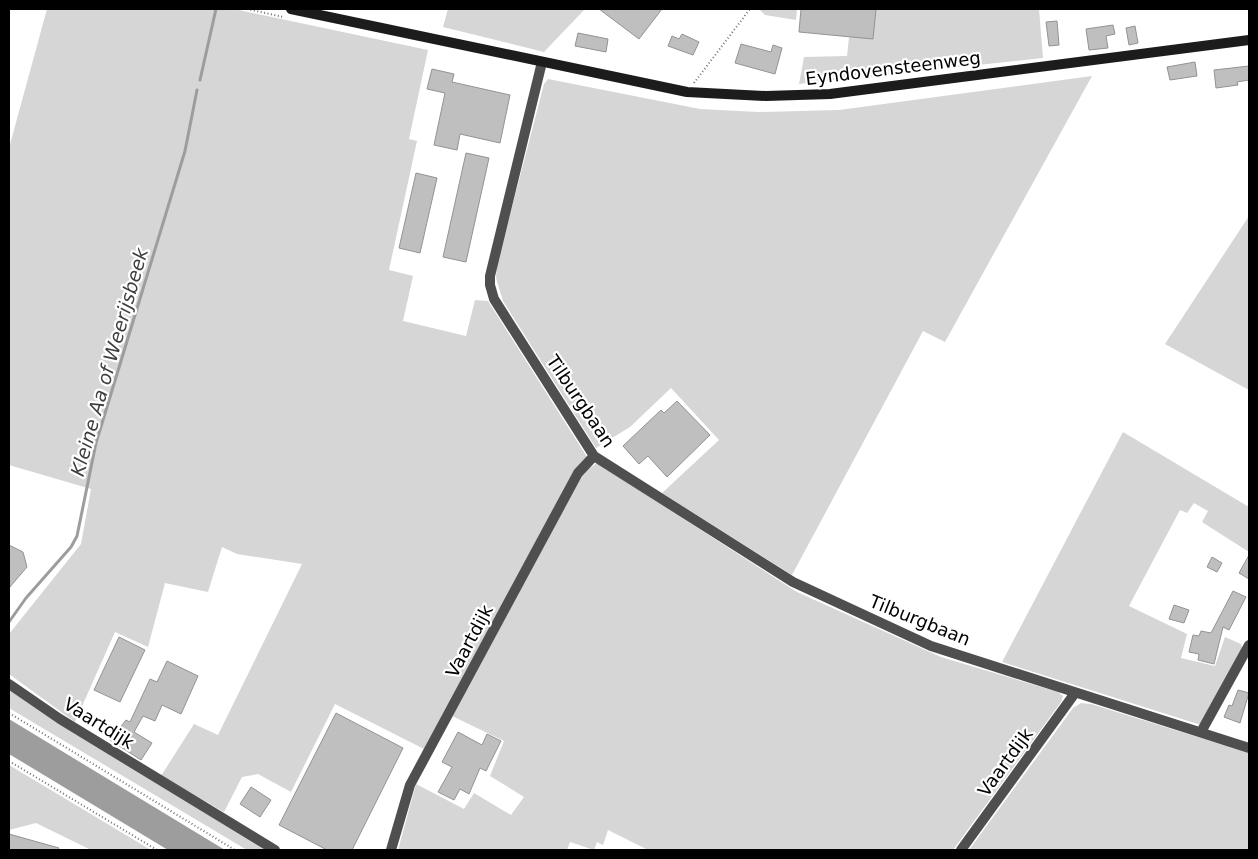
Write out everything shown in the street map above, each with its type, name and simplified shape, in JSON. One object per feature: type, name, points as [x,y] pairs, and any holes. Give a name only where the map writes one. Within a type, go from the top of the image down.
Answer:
[{"type":"street","points":[[288,13],[542,62]]},
{"type":"street","name":"Eyndovensteenweg","points":[[542,62],[687,92],[766,96],[830,94],[1249,40]]},
{"type":"street","name":"Tilburgbaan","points":[[542,62],[490,276],[490,285],[494,299],[594,456],[793,582],[931,646],[1249,748]]},
{"type":"street","name":"Vaartdijk","points":[[391,850],[410,785],[578,473],[594,456]]},
{"type":"street","points":[[1201,732],[1249,646]]},
{"type":"street","name":"Vaartdijk","points":[[9,684],[60,719],[275,850]]},
{"type":"street","name":"Vaartdijk","points":[[961,850],[1075,693]]},
{"type":"path","points":[[247,9],[288,13]]},
{"type":"path","points":[[687,92],[750,9]]},
{"type":"path","points":[[9,713],[235,850]]},
{"type":"path","points":[[9,761],[156,850]]},
{"type":"shaded area","points":[[47,9],[234,9],[428,50],[409,139],[417,141],[389,270],[413,276],[403,321],[466,336],[475,300],[488,301],[587,457],[575,470],[424,749],[335,704],[291,792],[258,774],[242,777],[224,812],[161,776],[194,724],[218,735],[302,564],[237,554],[222,547],[208,592],[165,583],[148,647],[115,632],[75,722],[9,674],[9,634],[81,544],[91,489],[9,465],[9,148]]},
{"type":"shaded area","points":[[448,9],[585,9],[544,52],[443,27]]},
{"type":"shaded area","points":[[759,9],[797,9],[796,20],[765,15]]},
{"type":"shaded area","points":[[852,9],[1039,9],[1043,58],[799,84],[804,57],[847,56]]},
{"type":"shaded area","points":[[1092,76],[945,342],[923,331],[792,575],[662,493],[719,440],[671,388],[630,427],[596,448],[503,301],[496,278],[497,265],[544,84],[548,79],[700,109],[758,112],[839,110]]},
{"type":"shaded area","points":[[1249,216],[1249,390],[1165,344]]},
{"type":"shaded area","points":[[1123,432],[1249,507],[1249,552],[1202,522],[1208,511],[1194,503],[1187,513],[1180,510],[1129,606],[1187,634],[1181,658],[1215,666],[1225,637],[1241,644],[1242,648],[1201,725],[1002,662]]},
{"type":"shaded area","points":[[597,463],[797,592],[941,657],[1058,692],[1063,696],[1061,702],[953,850],[648,850],[608,830],[603,845],[597,842],[594,850],[570,842],[567,850],[398,850],[416,784],[464,809],[474,793],[511,815],[524,797],[490,776],[504,741],[452,716],[582,473]]},
{"type":"shaded area","points":[[9,688],[270,850],[247,850],[9,708]]},
{"type":"shaded area","points":[[1081,703],[1091,704],[1249,753],[1249,850],[969,850],[1073,708]]},
{"type":"shaded area","points":[[9,719],[225,850],[168,850],[9,754]]},
{"type":"shaded area","points":[[9,765],[151,850],[91,850],[36,823],[9,830]]},
{"type":"building","points":[[599,9],[662,9],[639,39]]},
{"type":"building","points":[[801,9],[876,9],[873,39],[799,32]]},
{"type":"building","points":[[1057,21],[1059,45],[1049,46],[1046,22]]},
{"type":"building","points":[[1113,25],[1115,34],[1106,36],[1108,48],[1089,50],[1086,29]]},
{"type":"building","points":[[1135,26],[1138,43],[1129,45],[1126,28]]},
{"type":"building","points":[[578,33],[608,39],[606,52],[575,46]]},
{"type":"building","points":[[682,34],[699,42],[693,55],[668,46],[672,36],[679,39]]},
{"type":"building","points":[[741,44],[771,52],[773,45],[782,48],[775,74],[735,63]]},
{"type":"building","points":[[1195,62],[1197,76],[1170,80],[1167,67]]},
{"type":"building","points":[[1249,66],[1249,80],[1237,82],[1238,85],[1216,88],[1214,70]]},
{"type":"building","points":[[432,69],[454,74],[452,82],[510,95],[500,143],[460,134],[457,150],[434,145],[445,93],[427,89]]},
{"type":"building","points":[[466,153],[489,158],[466,262],[443,257]]},
{"type":"building","points":[[416,173],[437,178],[420,253],[399,248]]},
{"type":"building","points":[[677,401],[710,435],[667,477],[648,456],[639,464],[623,446],[661,410],[664,413]]},
{"type":"building","points":[[9,545],[23,552],[27,567],[9,588]]},
{"type":"building","points":[[1249,555],[1249,579],[1239,573]]},
{"type":"building","points":[[1212,557],[1222,563],[1217,572],[1207,567]]},
{"type":"building","points":[[1233,591],[1246,597],[1229,630],[1223,627],[1214,664],[1198,660],[1199,654],[1189,652],[1193,635],[1199,636],[1201,631],[1211,633]]},
{"type":"building","points":[[1174,605],[1189,610],[1184,623],[1169,619]]},
{"type":"building","points":[[119,637],[145,650],[120,702],[94,690]]},
{"type":"building","points":[[167,661],[198,676],[181,714],[162,705],[155,721],[143,716],[134,732],[152,743],[141,760],[110,740],[126,720],[130,722],[150,679],[157,682]]},
{"type":"building","points":[[1238,690],[1249,693],[1240,723],[1224,717],[1229,705],[1232,706]]},
{"type":"building","points":[[336,713],[403,748],[352,850],[327,850],[279,825]]},
{"type":"building","points":[[458,732],[482,745],[487,734],[501,741],[486,771],[480,768],[469,794],[460,789],[454,800],[438,792],[452,767],[442,762]]},
{"type":"building","points":[[251,787],[271,800],[260,817],[240,804]]},
{"type":"building","points":[[9,834],[59,848],[58,850],[9,850]]},
{"type":"waterway","name":"Kleine Aa of Weerijsbeek","points":[[200,80],[216,9]]},
{"type":"waterway","name":"Kleine Aa of Weerijsbeek","points":[[9,622],[26,598],[71,547],[77,536],[96,443],[185,151],[197,90]]}]
